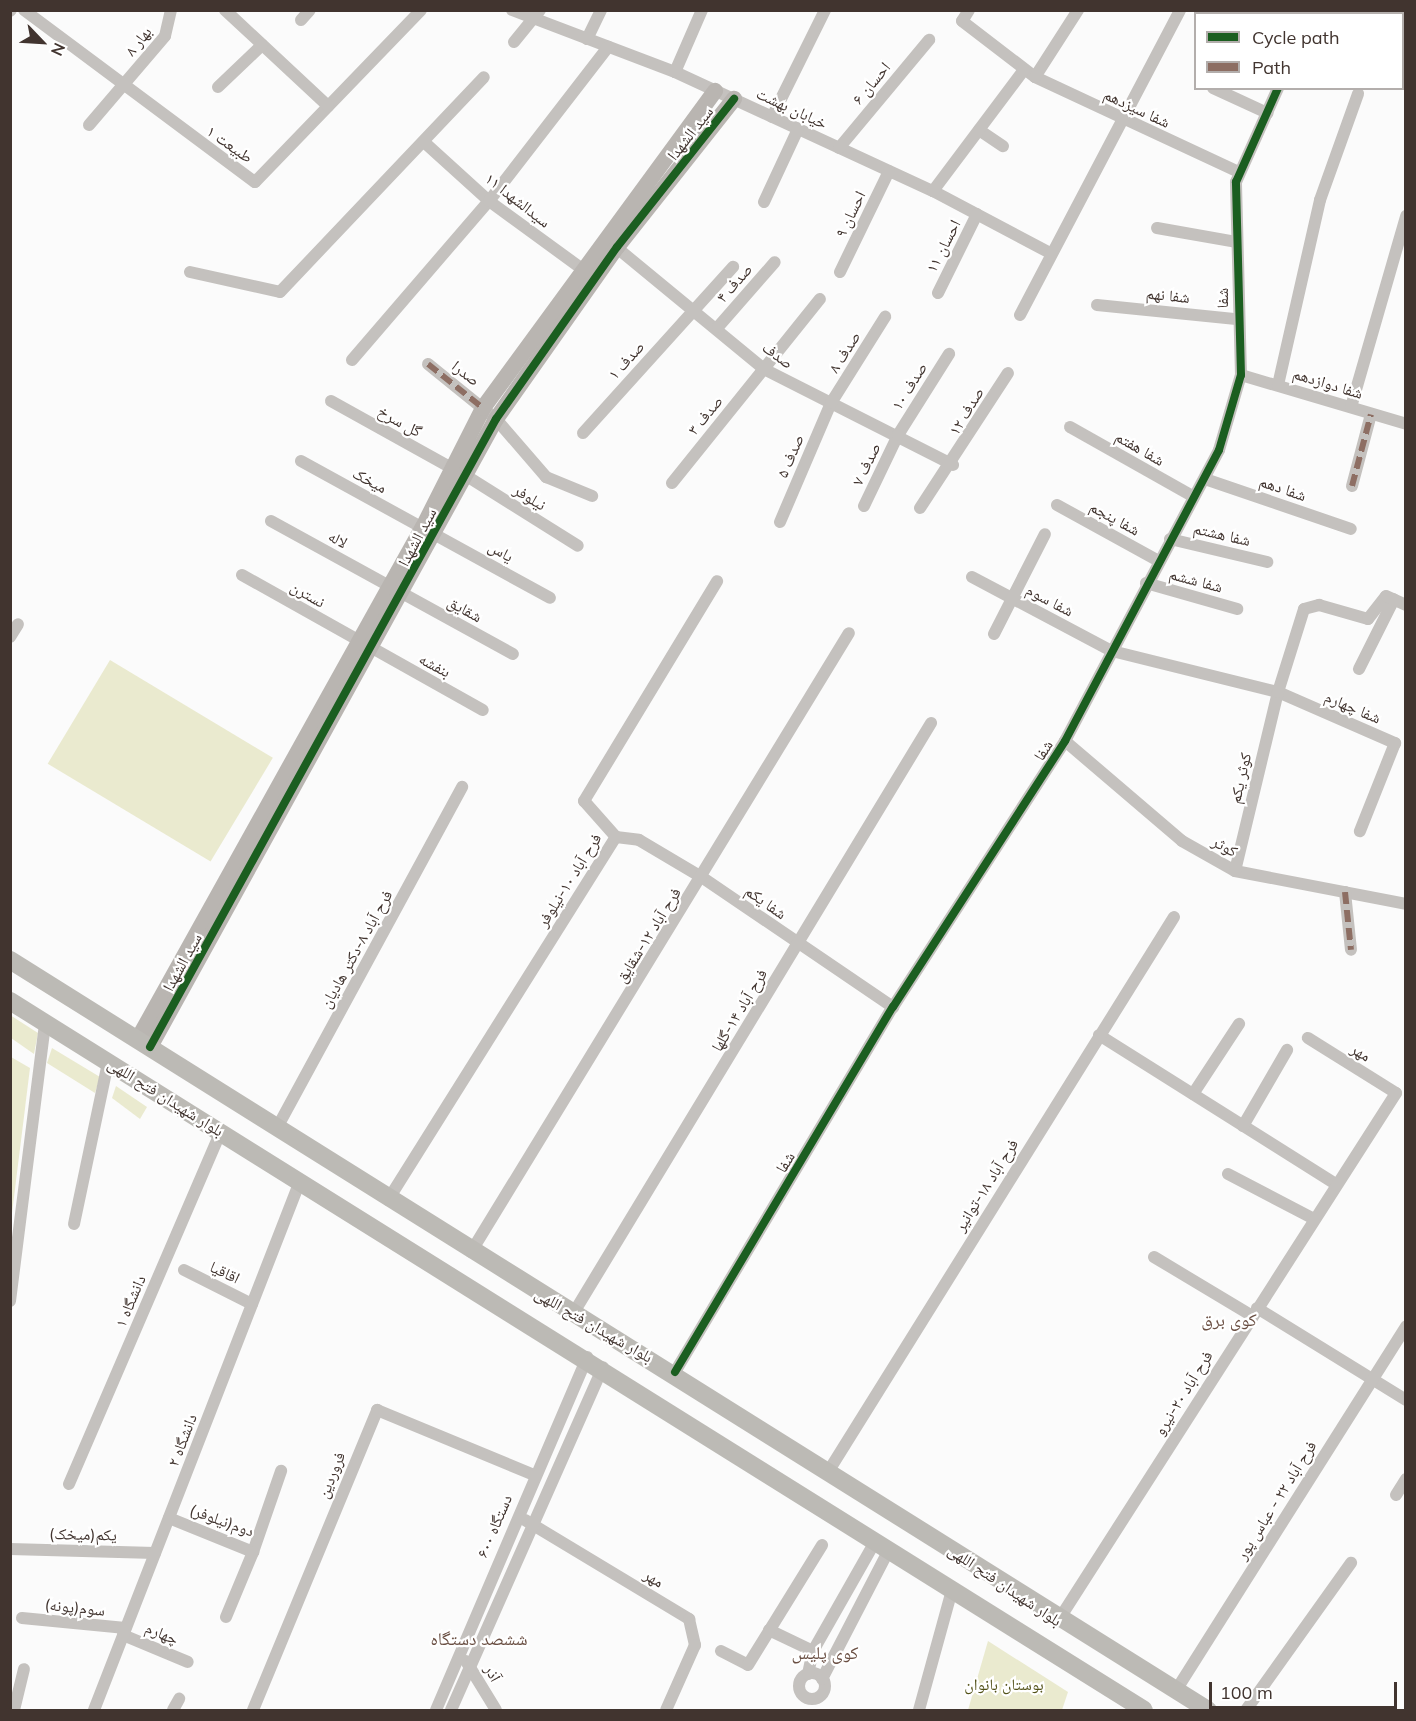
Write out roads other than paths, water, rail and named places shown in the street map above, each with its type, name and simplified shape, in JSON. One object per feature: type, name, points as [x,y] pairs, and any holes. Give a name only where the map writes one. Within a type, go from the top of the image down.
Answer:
[{"type":"main road","name":"بلوار شهیدان فتح اللهی","points":[[10,960],[278,1126],[388,1200],[471,1252],[675,1372],[1058,1621],[1208,1710]]},
{"type":"main road","name":"بلوار شهیدان فتح اللهی","points":[[10,1001],[603,1367],[1144,1710]]},
{"type":"street","name":"طبیعت ۱","points":[[24,10],[122,87],[255,182],[421,10]]},
{"type":"street","name":"بهار ۸","points":[[89,125],[165,36],[171,10]]},
{"type":"street","points":[[225,10],[328,106]]},
{"type":"street","name":"خیابان بهشت","points":[[512,10],[538,15],[587,39],[675,72],[933,191],[1050,253]]},
{"type":"street","points":[[587,39],[600,10]]},
{"type":"street","points":[[675,72],[702,10]]},
{"type":"street","points":[[772,117],[825,10]]},
{"type":"street","points":[[1035,77],[1078,10]]},
{"type":"street","points":[[1020,315],[1118,119],[1179,10]]},
{"type":"street","points":[[514,42],[538,15]]},
{"type":"street","name":"شفا سیزدهم","points":[[965,16],[1024,70],[1035,77],[1118,119],[1239,171]]},
{"type":"street","name":"احسان ۶","points":[[839,148],[929,40]]},
{"type":"street","points":[[218,87],[262,45]]},
{"type":"street","points":[[352,360],[489,201],[608,47]]},
{"type":"street","points":[[933,191],[1024,70]]},
{"type":"street","points":[[190,272],[280,292],[484,77]]},
{"type":"street","points":[[1217,90],[1267,113]]},
{"type":"street","name":"شفا","points":[[675,1372],[893,1007],[1065,741],[1157,560],[1205,479],[1233,411],[1240,375],[1236,318],[1239,171],[1277,90]]},
{"type":"street","name":"سید الشهدا","points":[[144,1043],[429,531],[490,413],[691,130],[715,91]]},
{"type":"street","points":[[1278,385],[1320,200],[1358,93]]},
{"type":"street","name":"سید الشهدا","points":[[611,243],[734,99]]},
{"type":"street","points":[[764,202],[798,129]]},
{"type":"street","points":[[979,130],[1003,146]]},
{"type":"street","name":"سیدالشهدا ۱۱","points":[[424,142],[489,201],[588,274]]},
{"type":"street","name":"احسان ۹","points":[[840,272],[889,171]]},
{"type":"street","name":"احسان ۱۱","points":[[938,293],[977,214]]},
{"type":"street","points":[[1351,407],[1406,216]]},
{"type":"street","points":[[1157,228],[1236,242]]},
{"type":"street","name":"صدف","points":[[611,243],[718,327],[764,369],[898,435],[952,465]]},
{"type":"street","name":"صدف ۴","points":[[718,327],[775,262]]},
{"type":"street","name":"صدف ۱","points":[[583,433],[694,308],[734,267]]},
{"type":"street","name":"صدف ۳","points":[[672,483],[820,299]]},
{"type":"street","name":"شفا نهم","points":[[1097,305],[1236,318]]},
{"type":"street","name":"صدف ۸","points":[[831,403],[885,317]]},
{"type":"street","name":"صدف ۱۰","points":[[898,435],[949,354]]},
{"type":"street","name":"صدرا","points":[[428,364],[490,413],[546,477],[592,496]]},
{"type":"street","name":"صدف ۱۲","points":[[920,508],[952,465],[1008,373]]},
{"type":"street","name":"شفا دوازدهم","points":[[1240,375],[1406,424]]},
{"type":"street","name":"گل سرخ","points":[[331,401],[459,472]]},
{"type":"street","name":"صدف ۵","points":[[780,522],[831,403]]},
{"type":"street","points":[[1352,486],[1371,414]]},
{"type":"street","name":"شفا هفتم","points":[[1070,427],[1194,497]]},
{"type":"street","name":"صدف ۷","points":[[864,507],[898,435]]},
{"type":"street","name":"میخک","points":[[301,461],[429,531]]},
{"type":"street","name":"نیلوفر","points":[[459,472],[578,546]]},
{"type":"street","name":"شفا دهم","points":[[1205,479],[1351,529]]},
{"type":"street","name":"شفا پنجم","points":[[1057,505],[1157,560]]},
{"type":"street","name":"لاله","points":[[271,521],[396,590]]},
{"type":"street","name":"یاس","points":[[429,531],[550,598]]},
{"type":"street","points":[[994,634],[1045,534]]},
{"type":"street","name":"شفا هشتم","points":[[1170,539],[1268,562]]},
{"type":"street","name":"نسترن","points":[[242,575],[365,646]]},
{"type":"street","name":"شفا سوم","points":[[972,578],[1112,651]]},
{"type":"street","name":"فرح آباد ۱۰-نیلوفر","points":[[388,1200],[616,837],[584,801],[717,581]]},
{"type":"street","name":"شفا ششم","points":[[1146,583],[1237,609]]},
{"type":"street","name":"شقایق","points":[[396,590],[513,654]]},
{"type":"street","points":[[1278,692],[1304,609],[1318,605],[1368,619],[1383,598],[1400,602],[1359,669]]},
{"type":"street","points":[[10,637],[18,624]]},
{"type":"street","name":"فرح آباد ۱۲-شقایق","points":[[471,1252],[703,878],[849,633]]},
{"type":"street","name":"بنفشه","points":[[365,646],[483,710]]},
{"type":"street","name":"شفا چهارم","points":[[1112,651],[1278,692],[1395,743],[1360,831]]},
{"type":"street","name":"کوثر یکم","points":[[1235,871],[1278,692]]},
{"type":"street","name":"فرح آباد ۱۴-گلها","points":[[573,1314],[931,723]]},
{"type":"street","name":"کوثر","points":[[1065,741],[1182,841],[1235,871],[1406,904]]},
{"type":"street","name":"فرح آباد ۸-دکتر هادیان","points":[[278,1126],[462,787]]},
{"type":"street","name":"شفا یکم","points":[[616,837],[639,840],[703,878],[893,1007]]},
{"type":"street","points":[[1345,892],[1351,950]]},
{"type":"street","name":"فرح آباد ۱۸-توانیر","points":[[828,1472],[1174,917]]},
{"type":"street","points":[[10,1301],[45,1023]]},
{"type":"street","points":[[1192,1094],[1239,1024]]},
{"type":"street","points":[[1099,1035],[1334,1183]]},
{"type":"street","name":"مهر","points":[[1308,1038],[1396,1093]]},
{"type":"street","points":[[1243,1125],[1287,1050]]},
{"type":"street","points":[[74,1224],[108,1062]]},
{"type":"street","name":"فرح آباد ۲۰-نیرو","points":[[1058,1621],[1255,1312],[1334,1183],[1396,1093]]},
{"type":"street","name":"دانشگاه ۱","points":[[69,1484],[221,1131]]},
{"type":"street","points":[[1228,1174],[1312,1218]]},
{"type":"street","name":"دانشگاه ۲","points":[[94,1710],[300,1181]]},
{"type":"street","points":[[1154,1257],[1255,1312],[1406,1400]]},
{"type":"street","name":"اقاقيا","points":[[184,1270],[252,1304]]},
{"type":"street","name":"فرح آباد ۲۲ - عباس پور","points":[[1175,1692],[1406,1326]]},
{"type":"street","name":"۶۰۰ دستگاه","points":[[436,1710],[516,1515],[587,1357]]},
{"type":"street","name":"۶۰۰ دستگاه","points":[[451,1710],[530,1523],[603,1367]]},
{"type":"street","name":"فروردین","points":[[253,1710],[377,1410],[534,1475]]},
{"type":"street","name":"دوم(نیلوفر)","points":[[169,1518],[253,1552],[281,1471]]},
{"type":"street","points":[[1396,1495],[1406,1479]]},
{"type":"street","name":"مهر","points":[[516,1515],[689,1619],[696,1645],[666,1710]]},
{"type":"street","points":[[721,1651],[748,1665],[822,1545]]},
{"type":"street","points":[[882,1546],[822,1679],[825,1691],[805,1705],[799,1692],[799,1680],[808,1674],[813,1651],[882,1546]]},
{"type":"street","name":"یکم(میخک)","points":[[10,1549],[155,1553]]},
{"type":"street","points":[[226,1617],[253,1552]]},
{"type":"street","points":[[1246,1710],[1351,1563]]},
{"type":"street","points":[[919,1710],[952,1590]]},
{"type":"street","name":"سوم(پونه)","points":[[22,1618],[125,1631]]},
{"type":"street","points":[[769,1630],[813,1651]]},
{"type":"street","name":"چهارم","points":[[125,1631],[188,1662]]},
{"type":"street","name":"آذر","points":[[458,1655],[469,1663],[496,1710]]},
{"type":"street","points":[[14,1710],[24,1669]]},
{"type":"street","points":[[808,1674],[822,1679]]},
{"type":"district","name":"کوی برق","points":[[1229,1320]]},
{"type":"district","name":"ششصد دستگاه","points":[[479,1639]]},
{"type":"district","name":"کوی پلیس","points":[[825,1653]]},
{"type":"park label","name":"بوستان بانوان","points":[[1004,1684]]}]
